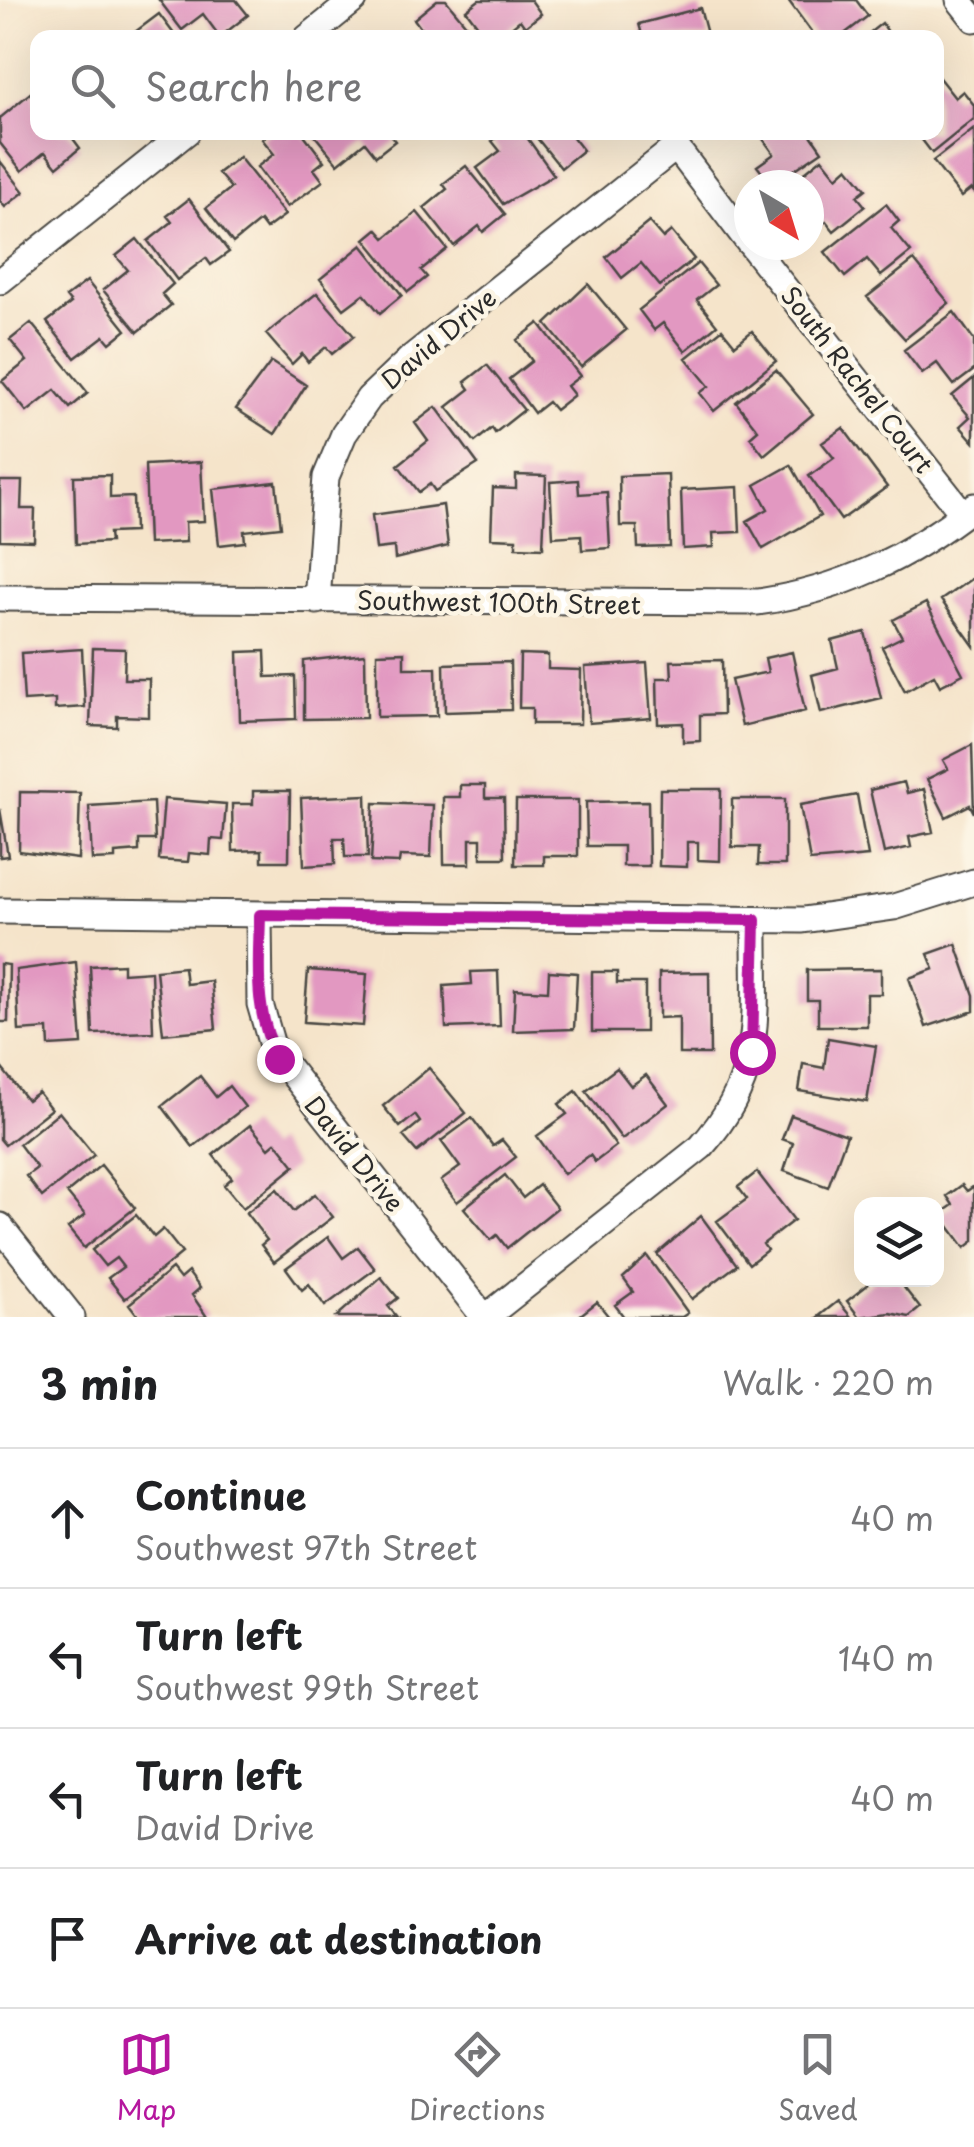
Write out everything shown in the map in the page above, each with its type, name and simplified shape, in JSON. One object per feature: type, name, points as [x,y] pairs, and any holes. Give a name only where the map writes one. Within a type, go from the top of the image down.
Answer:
[{"type":"street","points":[[317,30],[354,0]]},
{"type":"street","points":[[958,0],[974,19]]},
{"type":"street","points":[[0,282],[178,140]]},
{"type":"street","name":"South Rachel Court","points":[[676,146],[734,223]]},
{"type":"street","name":"David Drive","points":[[317,600],[326,476],[344,434],[370,398],[412,357],[676,146]]},
{"type":"street","name":"South Rachel Court","points":[[763,260],[969,510]]},
{"type":"street","name":"Southwest 100th Street","points":[[0,598],[758,602],[814,592],[862,576],[904,556],[969,510]]},
{"type":"street","points":[[0,911],[755,920],[865,914],[974,882]]},
{"type":"street","name":"David Drive","points":[[260,915],[260,1004],[274,1049],[485,1317]]},
{"type":"street","points":[[485,1317],[662,1180],[724,1122],[749,1071],[754,1032],[755,920]]},
{"type":"street","points":[[0,1226],[72,1317]]},
{"type":"building","points":[[159,0],[236,0],[248,15],[229,30],[215,30],[203,14],[182,30]]},
{"type":"building","points":[[437,0],[446,0],[470,30],[422,30],[414,19]]},
{"type":"building","points":[[479,0],[531,0],[541,14],[525,27],[520,20],[508,30],[481,30],[466,10]]},
{"type":"building","points":[[788,0],[856,0],[868,16],[850,30],[810,30]]},
{"type":"building","points":[[700,8],[706,30],[641,30],[639,24]]},
{"type":"building","points":[[159,14],[171,30],[138,30]]},
{"type":"building","points":[[944,84],[955,98],[963,91],[974,105],[974,119],[932,153],[922,140],[944,140]]},
{"type":"building","points":[[30,93],[30,140],[74,140],[80,148],[57,167],[45,152],[22,171],[0,143],[0,118]]},
{"type":"building","points":[[974,129],[974,192],[971,189],[961,197],[933,161]]},
{"type":"building","points":[[263,140],[308,140],[324,161],[314,169],[323,181],[287,207],[257,167],[274,154]]},
{"type":"building","points":[[318,140],[395,141],[376,156],[365,142],[338,164]]},
{"type":"building","points":[[529,140],[554,175],[503,204],[477,168],[500,151],[492,141]]},
{"type":"building","points":[[538,140],[575,140],[583,150],[561,168]]},
{"type":"building","points":[[764,140],[814,140],[822,151],[794,170],[760,170],[757,166],[774,154]]},
{"type":"building","points":[[239,157],[285,215],[266,229],[260,221],[233,243],[206,208],[231,188],[218,173]]},
{"type":"building","points":[[822,158],[837,177],[848,167],[866,189],[857,196],[865,206],[834,231],[824,223],[824,170],[807,170]]},
{"type":"building","points":[[0,161],[24,192],[5,207],[0,201]]},
{"type":"building","points":[[466,166],[505,214],[483,232],[479,226],[454,246],[424,208],[447,189],[443,184]]},
{"type":"building","points":[[189,199],[229,252],[211,265],[206,258],[177,280],[148,241],[172,222],[167,216]]},
{"type":"building","points":[[886,204],[899,221],[891,228],[911,252],[881,276],[867,259],[845,277],[825,252]]},
{"type":"building","points":[[417,212],[447,249],[421,270],[427,277],[408,292],[365,239],[377,229],[385,238]]},
{"type":"building","points":[[649,222],[663,238],[671,231],[694,259],[660,286],[641,263],[622,278],[606,257]]},
{"type":"building","points":[[137,239],[173,284],[162,294],[171,305],[138,332],[103,290],[128,270],[116,256]]},
{"type":"building","points":[[362,245],[402,295],[380,313],[364,294],[344,309],[320,279]]},
{"type":"building","points":[[914,260],[949,303],[905,339],[867,297]]},
{"type":"building","points":[[698,263],[716,285],[697,300],[717,325],[685,351],[663,323],[654,330],[639,310]]},
{"type":"building","points":[[87,281],[126,330],[110,343],[104,336],[75,358],[47,322],[71,303],[66,297]]},
{"type":"building","points":[[588,284],[626,330],[581,367],[546,324]]},
{"type":"building","points":[[317,293],[354,336],[332,354],[326,347],[308,362],[302,354],[292,364],[266,334]]},
{"type":"building","points":[[954,312],[974,340],[974,370],[954,385],[937,363],[922,374],[904,350]]},
{"type":"building","points":[[31,323],[88,393],[70,408],[55,390],[27,412],[2,381],[27,361],[10,340]]},
{"type":"building","points":[[539,323],[580,376],[567,386],[574,395],[555,410],[548,402],[534,413],[509,379],[532,361],[517,340]]},
{"type":"building","points":[[722,329],[735,345],[752,331],[776,361],[714,411],[700,393],[709,386],[686,358]]},
{"type":"building","points":[[271,362],[306,385],[275,434],[236,409]]},
{"type":"building","points":[[487,365],[524,410],[495,433],[492,428],[475,442],[447,407],[470,389],[465,382]]},
{"type":"building","points":[[776,370],[813,414],[764,455],[750,437],[758,430],[736,402]]},
{"type":"building","points":[[974,378],[974,442],[960,426],[970,417],[952,396]]},
{"type":"building","points":[[436,407],[478,464],[435,491],[430,484],[419,492],[398,465],[428,441],[415,423]]},
{"type":"building","points":[[843,428],[887,487],[841,520],[809,476],[834,458],[822,443]]},
{"type":"building","points":[[201,462],[204,521],[185,522],[186,542],[148,544],[145,465]]},
{"type":"building","points":[[791,465],[820,516],[763,549],[747,521],[768,509],[755,485]]},
{"type":"building","points":[[668,474],[670,547],[638,548],[637,526],[620,526],[619,476]]},
{"type":"building","points":[[110,475],[110,498],[133,497],[134,532],[109,533],[110,542],[76,544],[74,476]]},
{"type":"building","points":[[516,475],[546,476],[543,548],[516,547],[516,539],[491,538],[493,488],[516,489]]},
{"type":"building","points":[[578,480],[579,494],[607,492],[610,548],[582,550],[581,535],[553,537],[550,482]]},
{"type":"building","points":[[0,481],[22,481],[21,509],[35,509],[34,541],[0,540]]},
{"type":"building","points":[[276,482],[281,527],[244,531],[245,542],[219,545],[213,489]]},
{"type":"building","points":[[738,487],[740,532],[713,533],[714,547],[683,549],[681,490]]},
{"type":"building","points":[[443,505],[448,546],[395,559],[394,547],[376,549],[372,515]]},
{"type":"building","points":[[974,577],[974,646],[941,600]]},
{"type":"building","points":[[926,603],[963,674],[940,686],[934,675],[905,691],[882,647],[902,637],[893,620]]},
{"type":"building","points":[[865,632],[881,698],[821,713],[812,675],[838,668],[832,641]]},
{"type":"building","points":[[93,648],[125,649],[124,679],[149,679],[149,717],[117,716],[117,727],[90,726]]},
{"type":"building","points":[[82,649],[85,707],[55,709],[55,699],[24,701],[21,653]]},
{"type":"building","points":[[265,651],[266,677],[295,676],[296,719],[240,721],[238,652]]},
{"type":"building","points":[[404,652],[404,668],[436,668],[437,716],[377,717],[377,653]]},
{"type":"building","points":[[792,652],[805,711],[742,726],[731,680],[768,672],[765,658]]},
{"type":"building","points":[[365,654],[366,718],[304,719],[304,661]]},
{"type":"building","points":[[520,654],[548,655],[548,669],[581,670],[580,724],[532,724],[532,708],[519,708]]},
{"type":"building","points":[[722,660],[723,714],[700,715],[700,741],[683,742],[683,723],[658,724],[657,678],[672,678],[671,661]]},
{"type":"building","points":[[510,662],[511,710],[445,712],[444,664]]},
{"type":"building","points":[[647,663],[651,718],[589,723],[585,667]]},
{"type":"building","points":[[972,745],[974,813],[970,805],[946,817],[927,779],[948,769],[943,760]]},
{"type":"building","points":[[904,782],[907,793],[924,789],[933,832],[909,837],[911,847],[884,853],[870,790]]},
{"type":"building","points":[[460,785],[485,785],[485,798],[504,798],[505,858],[481,858],[481,839],[470,839],[470,864],[444,864],[443,797],[460,797]]},
{"type":"building","points":[[660,789],[721,789],[720,861],[698,860],[698,842],[687,842],[687,867],[659,866]]},
{"type":"building","points":[[253,791],[290,791],[289,861],[262,861],[262,850],[233,851],[232,804],[253,804]]},
{"type":"building","points":[[20,792],[80,793],[78,859],[19,851]]},
{"type":"building","points":[[366,795],[368,857],[345,857],[344,838],[334,838],[335,864],[304,866],[301,798]]},
{"type":"building","points":[[857,795],[868,856],[810,861],[800,805]]},
{"type":"building","points":[[164,799],[226,804],[223,840],[211,839],[210,855],[189,853],[188,862],[159,860]]},
{"type":"building","points":[[732,799],[785,799],[785,865],[758,865],[759,847],[732,847]]},
{"type":"building","points":[[516,800],[578,800],[578,856],[544,856],[544,865],[515,865]]},
{"type":"building","points":[[648,801],[649,866],[623,866],[623,846],[587,846],[586,802]]},
{"type":"building","points":[[153,802],[155,840],[139,840],[139,851],[115,853],[115,859],[92,860],[89,806]]},
{"type":"building","points":[[374,803],[433,805],[431,857],[400,856],[399,863],[371,862]]},
{"type":"building","points":[[0,809],[8,856],[0,857]]},
{"type":"building","points":[[956,944],[974,995],[974,1011],[926,1027],[909,978],[934,969],[928,954]]},
{"type":"building","points":[[76,962],[82,1044],[49,1046],[48,1029],[19,1031],[16,970]]},
{"type":"building","points":[[0,964],[9,965],[8,1022],[0,1022]]},
{"type":"building","points":[[123,964],[123,973],[151,971],[153,1032],[93,1034],[90,966]]},
{"type":"building","points":[[184,967],[186,984],[211,981],[216,1029],[163,1034],[156,970]]},
{"type":"building","points":[[881,969],[881,994],[867,994],[867,1026],[818,1026],[818,1000],[807,1000],[807,970]]},
{"type":"building","points":[[308,970],[367,974],[363,1026],[304,1022]]},
{"type":"building","points":[[498,971],[500,1026],[446,1028],[444,986],[472,984],[471,972]]},
{"type":"building","points":[[549,971],[577,973],[574,1029],[513,1031],[515,989],[548,991]]},
{"type":"building","points":[[592,972],[617,972],[617,983],[645,983],[645,1032],[592,1032]]},
{"type":"building","points":[[709,972],[710,1054],[679,1054],[679,1017],[659,1018],[659,973]]},
{"type":"building","points":[[828,1038],[876,1046],[867,1102],[799,1091],[803,1064],[824,1068]]},
{"type":"building","points":[[0,1066],[27,1100],[38,1092],[51,1109],[5,1145],[0,1139]]},
{"type":"building","points":[[429,1068],[466,1113],[417,1152],[403,1136],[420,1122],[415,1115],[400,1127],[383,1106]]},
{"type":"building","points":[[617,1068],[631,1086],[646,1075],[668,1104],[622,1139],[586,1091]]},
{"type":"building","points":[[200,1076],[216,1097],[229,1086],[245,1107],[193,1147],[162,1106]]},
{"type":"building","points":[[576,1091],[616,1146],[595,1162],[590,1155],[564,1174],[537,1136],[567,1114],[559,1104]]},
{"type":"building","points":[[59,1112],[94,1155],[42,1197],[26,1176],[37,1168],[19,1144]]},
{"type":"building","points":[[791,1115],[847,1135],[828,1187],[784,1171],[793,1143],[782,1139]]},
{"type":"building","points":[[472,1118],[493,1146],[502,1140],[516,1157],[457,1202],[441,1181],[460,1167],[441,1141]]},
{"type":"building","points":[[250,1125],[269,1148],[276,1142],[295,1166],[243,1208],[224,1185],[232,1178],[213,1155]]},
{"type":"building","points":[[101,1165],[135,1208],[84,1248],[68,1228],[85,1215],[67,1193]]},
{"type":"building","points":[[757,1172],[794,1220],[763,1244],[767,1250],[749,1264],[717,1221],[747,1199],[738,1187]]},
{"type":"building","points":[[505,1175],[523,1198],[539,1185],[557,1208],[507,1248],[497,1235],[491,1240],[464,1208]]},
{"type":"building","points":[[962,1185],[967,1191],[974,1186],[974,1241],[965,1248],[944,1219],[944,1211],[953,1205],[947,1196]]},
{"type":"building","points":[[277,1189],[294,1211],[315,1194],[333,1217],[274,1262],[261,1245],[267,1240],[246,1213]]},
{"type":"building","points":[[136,1215],[154,1237],[163,1229],[182,1253],[125,1299],[108,1278],[123,1267],[116,1258],[105,1266],[92,1250]]},
{"type":"building","points":[[701,1216],[737,1265],[692,1299],[657,1254]]},
{"type":"building","points":[[328,1237],[343,1258],[358,1247],[375,1269],[325,1306],[309,1284],[302,1290],[286,1268]]},
{"type":"building","points":[[647,1256],[688,1313],[682,1317],[624,1317],[615,1305],[633,1292],[623,1278]]},
{"type":"building","points":[[172,1269],[180,1279],[188,1272],[200,1288],[192,1295],[207,1317],[139,1317],[129,1304]]},
{"type":"building","points":[[381,1277],[398,1298],[388,1306],[397,1317],[336,1317]]},
{"type":"building","points":[[865,1287],[904,1287],[920,1308],[909,1317],[890,1313],[859,1317],[847,1301]]},
{"type":"building","points":[[838,1301],[851,1317],[818,1317]]},
{"type":"building","points":[[597,1302],[609,1317],[578,1317]]},
{"type":"route","points":[[279,1059],[264,1028],[260,1004],[260,915],[755,920],[752,1052]]}]
